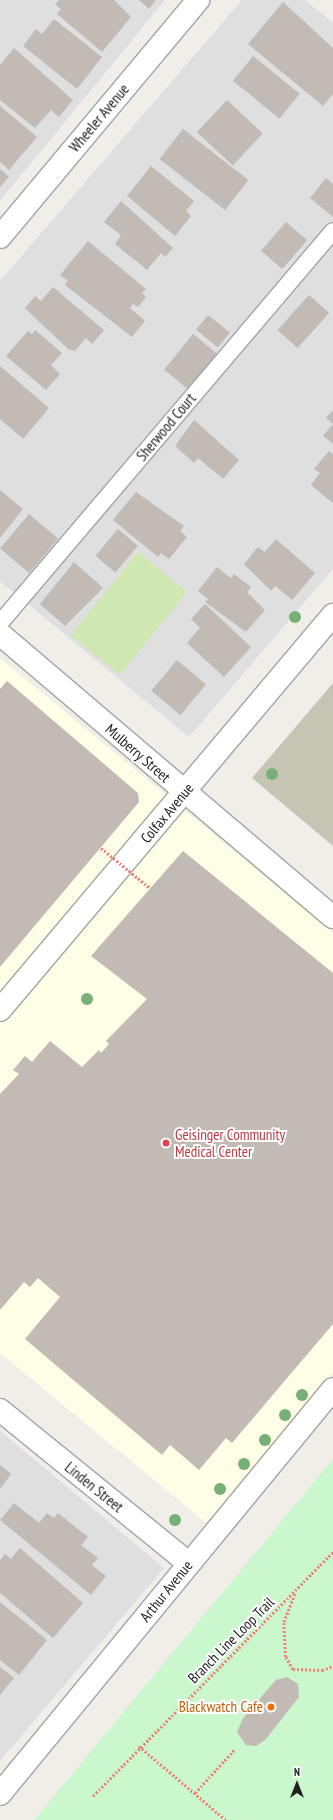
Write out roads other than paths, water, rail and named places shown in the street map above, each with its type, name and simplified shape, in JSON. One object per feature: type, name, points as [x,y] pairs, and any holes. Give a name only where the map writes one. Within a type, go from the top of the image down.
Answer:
[{"type":"street","name":"Wheeler Avenue","points":[[0,237],[198,0]]},
{"type":"street","name":"Colfax Avenue","points":[[0,1010],[333,615]]},
{"type":"street","name":"Mulberry Street","points":[[0,634],[184,792],[333,917]]},
{"type":"street","name":"Arthur Avenue","points":[[0,1794],[188,1563],[333,1389]]},
{"type":"street","name":"Linden Street","points":[[0,1410],[188,1563]]},
{"type":"lane","name":"Sherwood Court","points":[[0,623],[333,231]]},
{"type":"place","name":"Geisinger Community Medical Center","points":[[166,1143]]},
{"type":"place","name":"Blackwatch Cafe","points":[[271,1707]]}]
